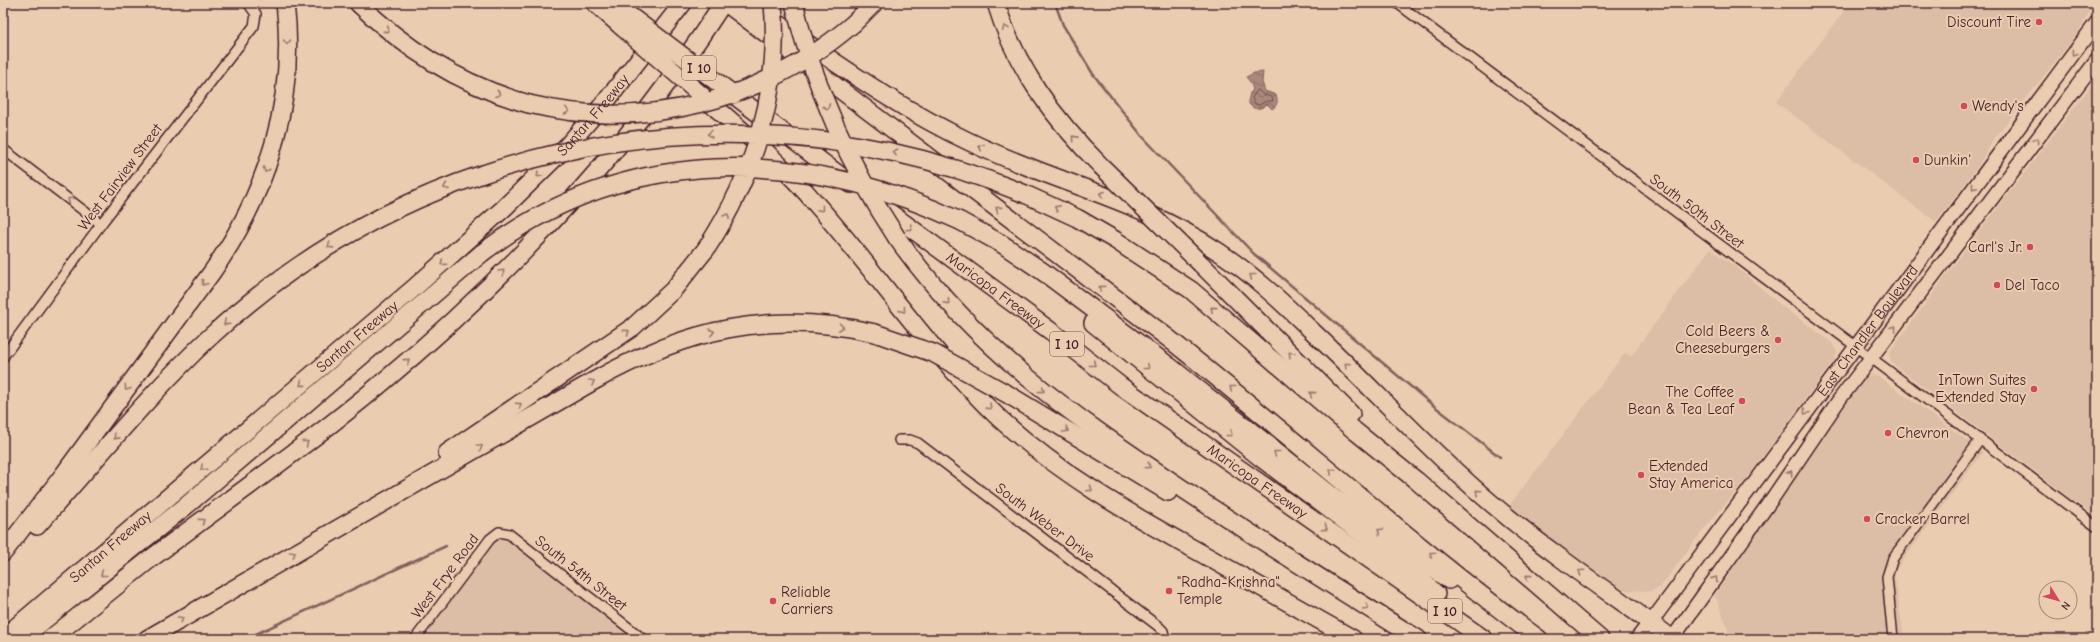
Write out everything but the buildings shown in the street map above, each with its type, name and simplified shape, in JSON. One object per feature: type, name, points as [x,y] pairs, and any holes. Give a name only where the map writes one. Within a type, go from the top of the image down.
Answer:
[{"type":"highway","points":[[3,553],[64,474],[212,272],[232,243],[249,212],[268,165],[281,113],[287,63],[285,3]]},
{"type":"highway","points":[[358,3],[397,38],[447,71],[489,91],[529,104],[583,113],[625,114],[664,111],[707,102],[750,88],[789,70],[822,48],[854,23],[874,3]]},
{"type":"highway","points":[[595,3],[626,21],[701,95],[768,154],[806,192],[952,368],[987,406],[1031,445],[1067,473],[1117,506],[1353,639]]},
{"type":"highway","name":"Maricopa Freeway","points":[[612,3],[626,21],[734,95],[958,265],[1052,332],[1122,387],[1484,639]]},
{"type":"highway","points":[[50,639],[148,561],[339,418],[452,321],[516,259],[586,183],[644,114],[724,3]]},
{"type":"highway","name":"I 10","points":[[724,3],[780,33],[1180,347],[1534,635]]},
{"type":"highway","points":[[748,3],[780,33],[947,131],[1014,161],[1143,210],[1190,234],[1222,254],[1284,304],[1451,467],[1495,507],[1560,557],[1651,622],[1672,639]]},
{"type":"highway","points":[[361,515],[407,480],[633,327],[673,290],[706,249],[738,193],[760,134],[772,69],[773,3]]},
{"type":"highway","points":[[794,3],[810,60],[837,130],[861,179],[897,238],[951,306],[989,345],[1029,381],[1152,468],[1332,587],[1418,639]]},
{"type":"highway","points":[[996,3],[1015,52],[1037,91],[1063,126],[1101,166],[1417,481]]},
{"type":"highway","name":"Santan Freeway","points":[[3,638],[408,293],[503,209],[556,156],[607,100],[682,4]]},
{"type":"highway","points":[[3,564],[178,368],[211,336],[244,307],[292,271],[355,231],[422,197],[483,174],[551,154],[627,140],[699,134],[762,134],[834,141],[898,153],[958,169],[1025,194],[1064,212],[1109,236],[1178,281],[1233,325],[1355,431],[1417,481],[1600,639]]},
{"type":"highway","points":[[21,639],[187,505],[522,226],[564,203],[611,185],[649,175],[695,168],[741,167],[775,169],[830,177],[870,186],[916,202],[960,221],[1002,244],[1042,271],[1198,389],[1312,481],[1414,556],[1534,635]]},
{"type":"highway","points":[[50,639],[142,555],[485,257],[558,217],[596,200],[654,184],[702,178],[753,177],[818,185],[893,204],[957,230],[1003,256],[1048,288],[1261,458],[1414,573],[1484,639]]},
{"type":"highway","points":[[147,639],[611,371],[644,354],[672,343],[729,328],[774,323],[825,325],[875,334],[933,353],[1009,395],[1279,560],[1332,587]]},
{"type":"main road","name":"East Chandler Boulevard","points":[[1638,639],[2097,22]]},
{"type":"main road","name":"East Chandler Boulevard","points":[[1672,639],[1870,359],[2097,60]]},
{"type":"street","name":"West Fairview Street","points":[[3,357],[101,224],[254,26],[256,14],[248,3]]},
{"type":"street","name":"South 50th Street","points":[[1397,3],[1870,359],[2097,527]]},
{"type":"street","points":[[3,149],[101,224]]},
{"type":"street","name":"South Weber Drive","points":[[899,440],[910,440],[918,443],[1158,626],[1163,631],[1165,639]]},
{"type":"street","points":[[1892,639],[1887,576],[1893,558],[1980,440]]},
{"type":"street","name":"West Frye Road","points":[[415,639],[490,539],[499,532]]},
{"type":"street","name":"South 54th Street","points":[[499,532],[509,534],[643,639]]},
{"type":"shaded area","points":[[1850,3],[2094,3],[2077,34],[1993,140],[1979,165],[1936,222],[1776,102]]},
{"type":"shaded area","points":[[2097,78],[2097,518],[1896,366],[1891,361],[1889,355],[1891,350],[1969,245]]},
{"type":"shaded area","points":[[1710,249],[1737,268],[1782,306],[1832,343],[1837,353],[1834,360],[1744,482],[1703,530],[1661,586],[1652,591],[1615,590],[1507,509],[1625,353],[1631,356]]},
{"type":"shaded area","points":[[1872,375],[1878,376],[1983,452],[1894,572],[1904,639],[1728,639],[1728,629],[1715,595],[1864,378]]},
{"type":"shaded area","points":[[499,532],[643,639],[415,639]]},
{"type":"water","points":[[1263,72],[1262,82],[1265,91],[1276,95],[1277,97],[1276,105],[1272,109],[1267,104],[1257,109],[1252,107],[1248,102],[1250,93],[1253,90],[1251,83],[1246,77],[1254,73]]},
{"type":"waterway","points":[[1055,3],[1063,25],[1093,74],[1142,136],[1254,254],[1429,402],[1500,457]]},
{"type":"waterway","points":[[245,639],[446,546]]},
{"type":"place","name":"Discount Tire","points":[[2039,22]]},
{"type":"place","name":"Wendy's","points":[[1964,106]]},
{"type":"place","name":"Dunkin'","points":[[1916,160]]},
{"type":"place","name":"Carl's Jr.","points":[[2030,247]]},
{"type":"place","name":"Del Taco","points":[[1997,285]]},
{"type":"place","name":"Cold Beers & Cheeseburgers","points":[[1778,340]]},
{"type":"place","name":"InTown Suites Extended Stay","points":[[2034,389]]},
{"type":"place","name":"The Coffee Bean & Tea Leaf","points":[[1742,401]]},
{"type":"place","name":"Chevron","points":[[1888,433]]},
{"type":"place","name":"Extended Stay America","points":[[1641,475]]},
{"type":"place","name":"Cracker Barrel","points":[[1867,519]]},
{"type":"place","name":"\"Radha-Krishna\" Temple","points":[[1169,591]]},
{"type":"place","name":"Reliable Carriers","points":[[773,601]]}]
